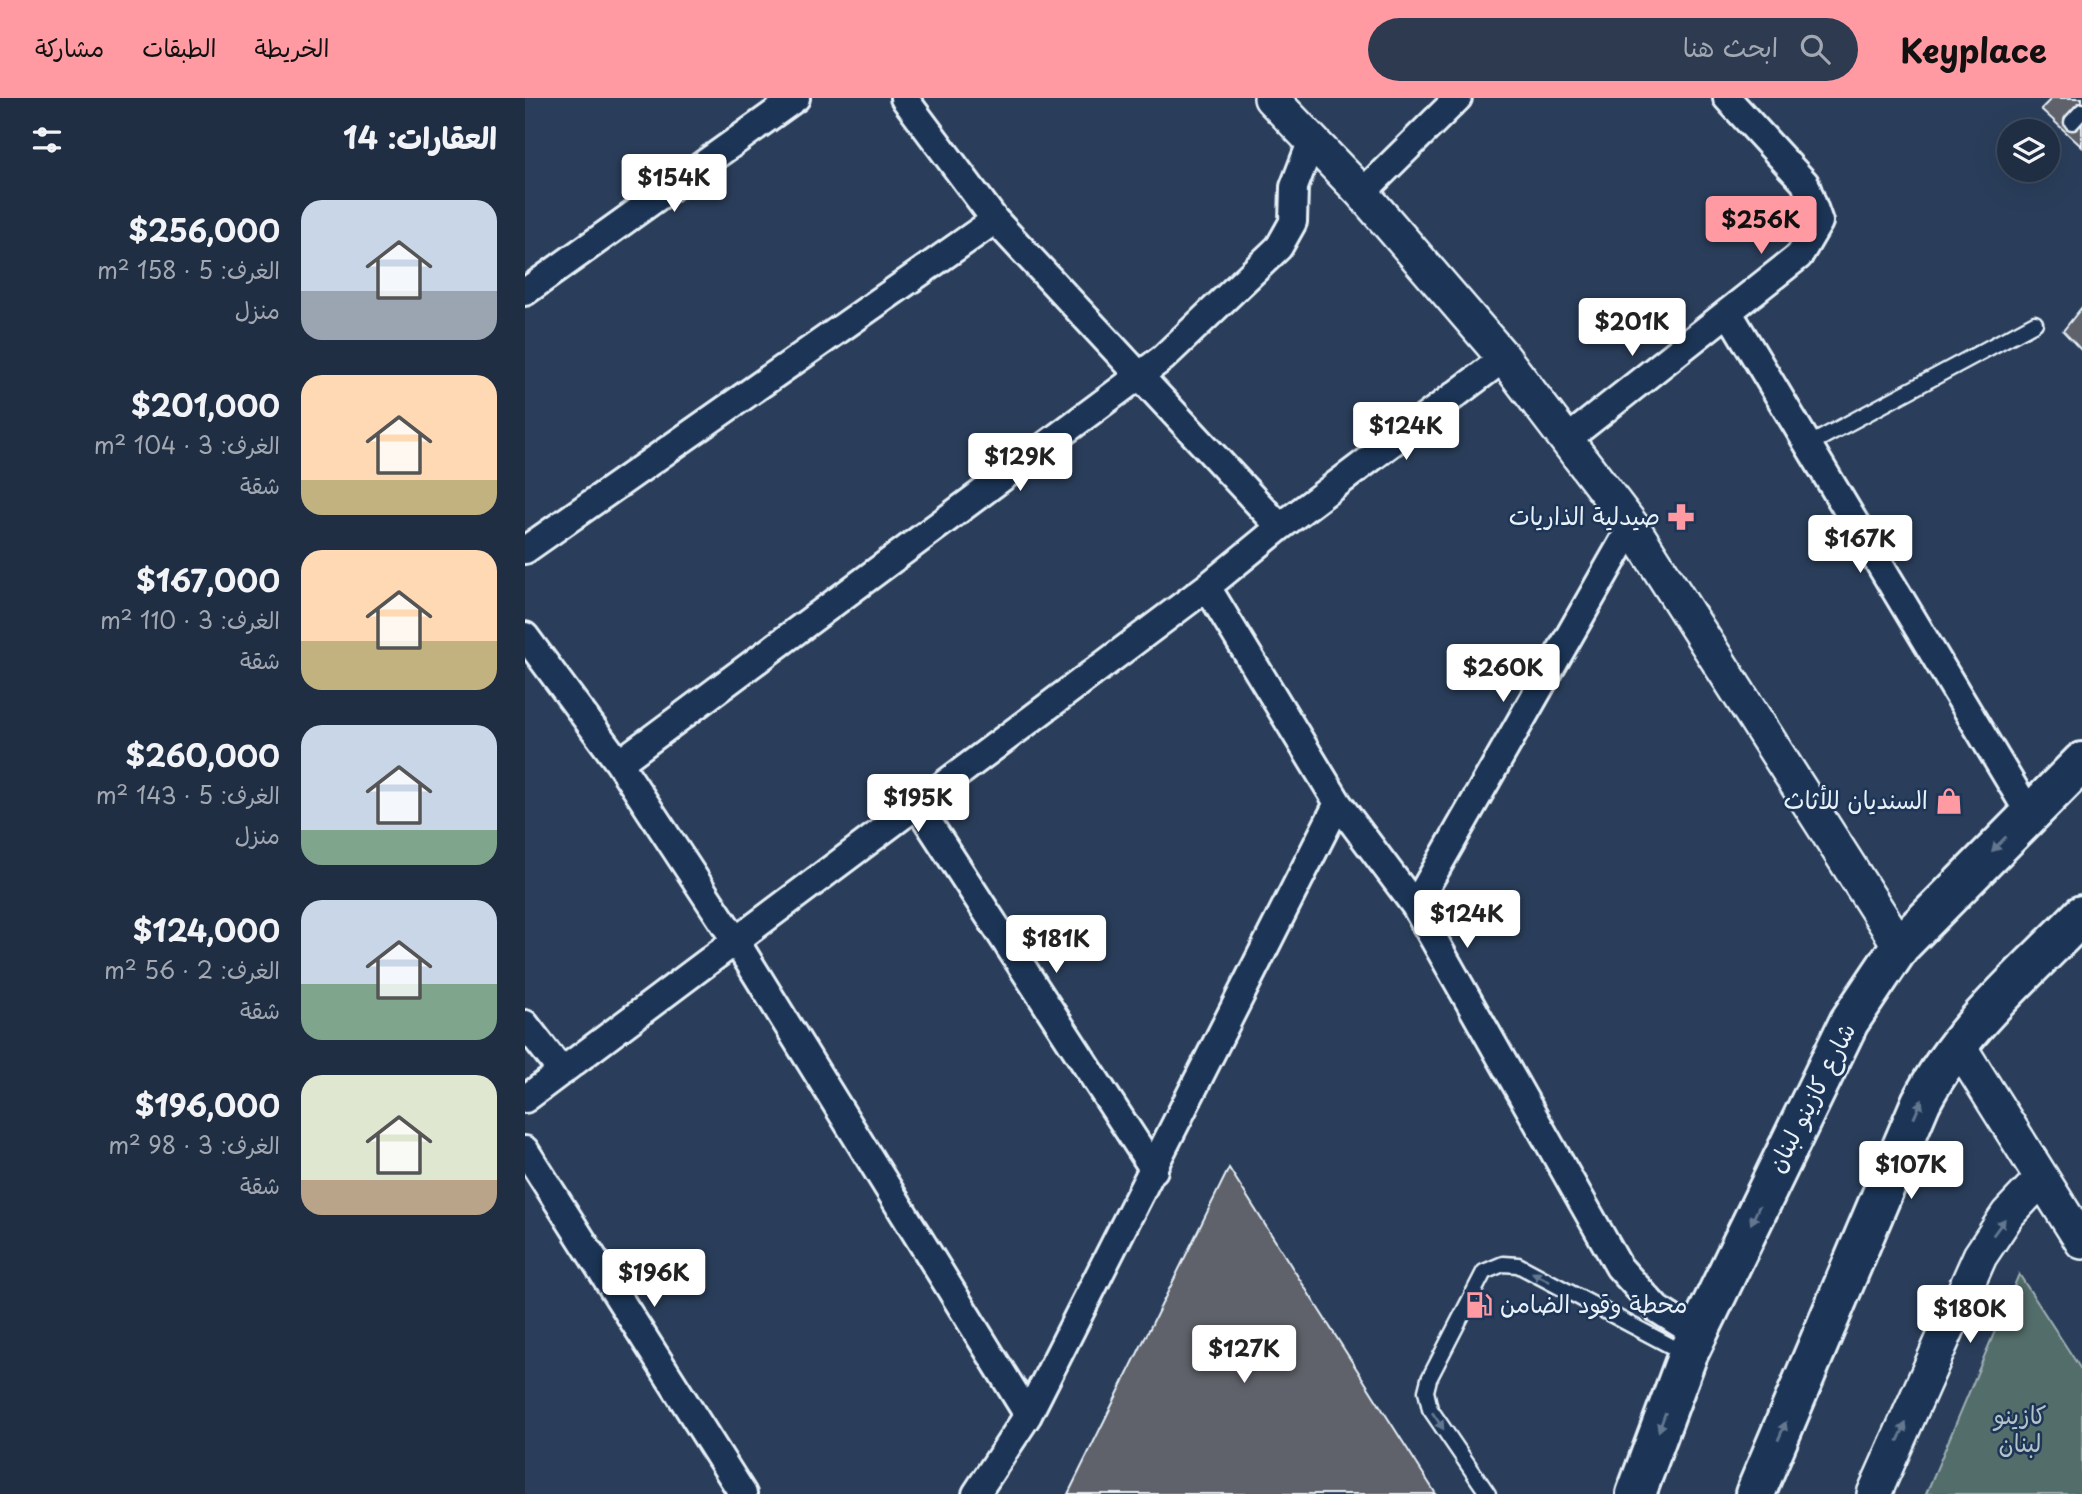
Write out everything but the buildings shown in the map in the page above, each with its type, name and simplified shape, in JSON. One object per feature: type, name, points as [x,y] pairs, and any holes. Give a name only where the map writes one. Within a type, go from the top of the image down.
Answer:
[{"type":"main road","name":"شارع كازينو لبنان","points":[[1636,1494],[1693,1345],[1806,1105],[1849,1022],[1899,946],[2082,762]]},
{"type":"main road","points":[[1755,1494],[1921,1102],[1938,1069],[1957,1043],[2082,915]]},
{"type":"street","points":[[525,292],[796,98]]},
{"type":"street","points":[[904,98],[995,220],[1280,527]]},
{"type":"street","points":[[1271,98],[1362,193],[1504,358],[1632,526],[1899,946]]},
{"type":"street","points":[[1362,193],[1458,98]]},
{"type":"street","points":[[1565,441],[1799,256],[1819,222],[1805,183],[1727,98]]},
{"type":"street","points":[[619,763],[1163,358],[1279,247],[1293,222],[1294,187],[1312,140]]},
{"type":"street","points":[[525,550],[995,220]]},
{"type":"street","points":[[1729,313],[2029,813]]},
{"type":"street","points":[[525,1099],[737,943],[1504,358]]},
{"type":"street","points":[[1415,906],[1632,526]]},
{"type":"street","points":[[1207,587],[1338,803],[1415,906],[1619,1267],[1693,1345]]},
{"type":"street","points":[[525,636],[619,763],[737,943],[1028,1415]]},
{"type":"street","points":[[976,1494],[1028,1415],[1338,803]]},
{"type":"street","points":[[917,805],[1154,1170]]},
{"type":"street","points":[[525,1024],[562,1072]]},
{"type":"street","points":[[1957,1043],[2082,1242]]},
{"type":"street","points":[[525,1150],[743,1494]]},
{"type":"street","points":[[1874,1494],[1980,1256],[2008,1214],[2042,1178]]},
{"type":"lane","points":[[1810,444],[2035,324]]},
{"type":"lane","points":[[1488,1494],[1430,1409],[1426,1391],[1429,1379],[1484,1272],[1503,1264],[1518,1265],[1693,1345]]},
{"type":"green space","name":"كازينو لبنان","points":[[2019,1274],[2082,1371],[2082,1494],[1926,1494]]},
{"type":"place","name":"صيدلية الذاريات","points":[[1681,517]]},
{"type":"place","name":"السنديان للأثاث","points":[[1949,801]]},
{"type":"place","name":"محطة وقود الضامن","points":[[1479,1305]]}]
